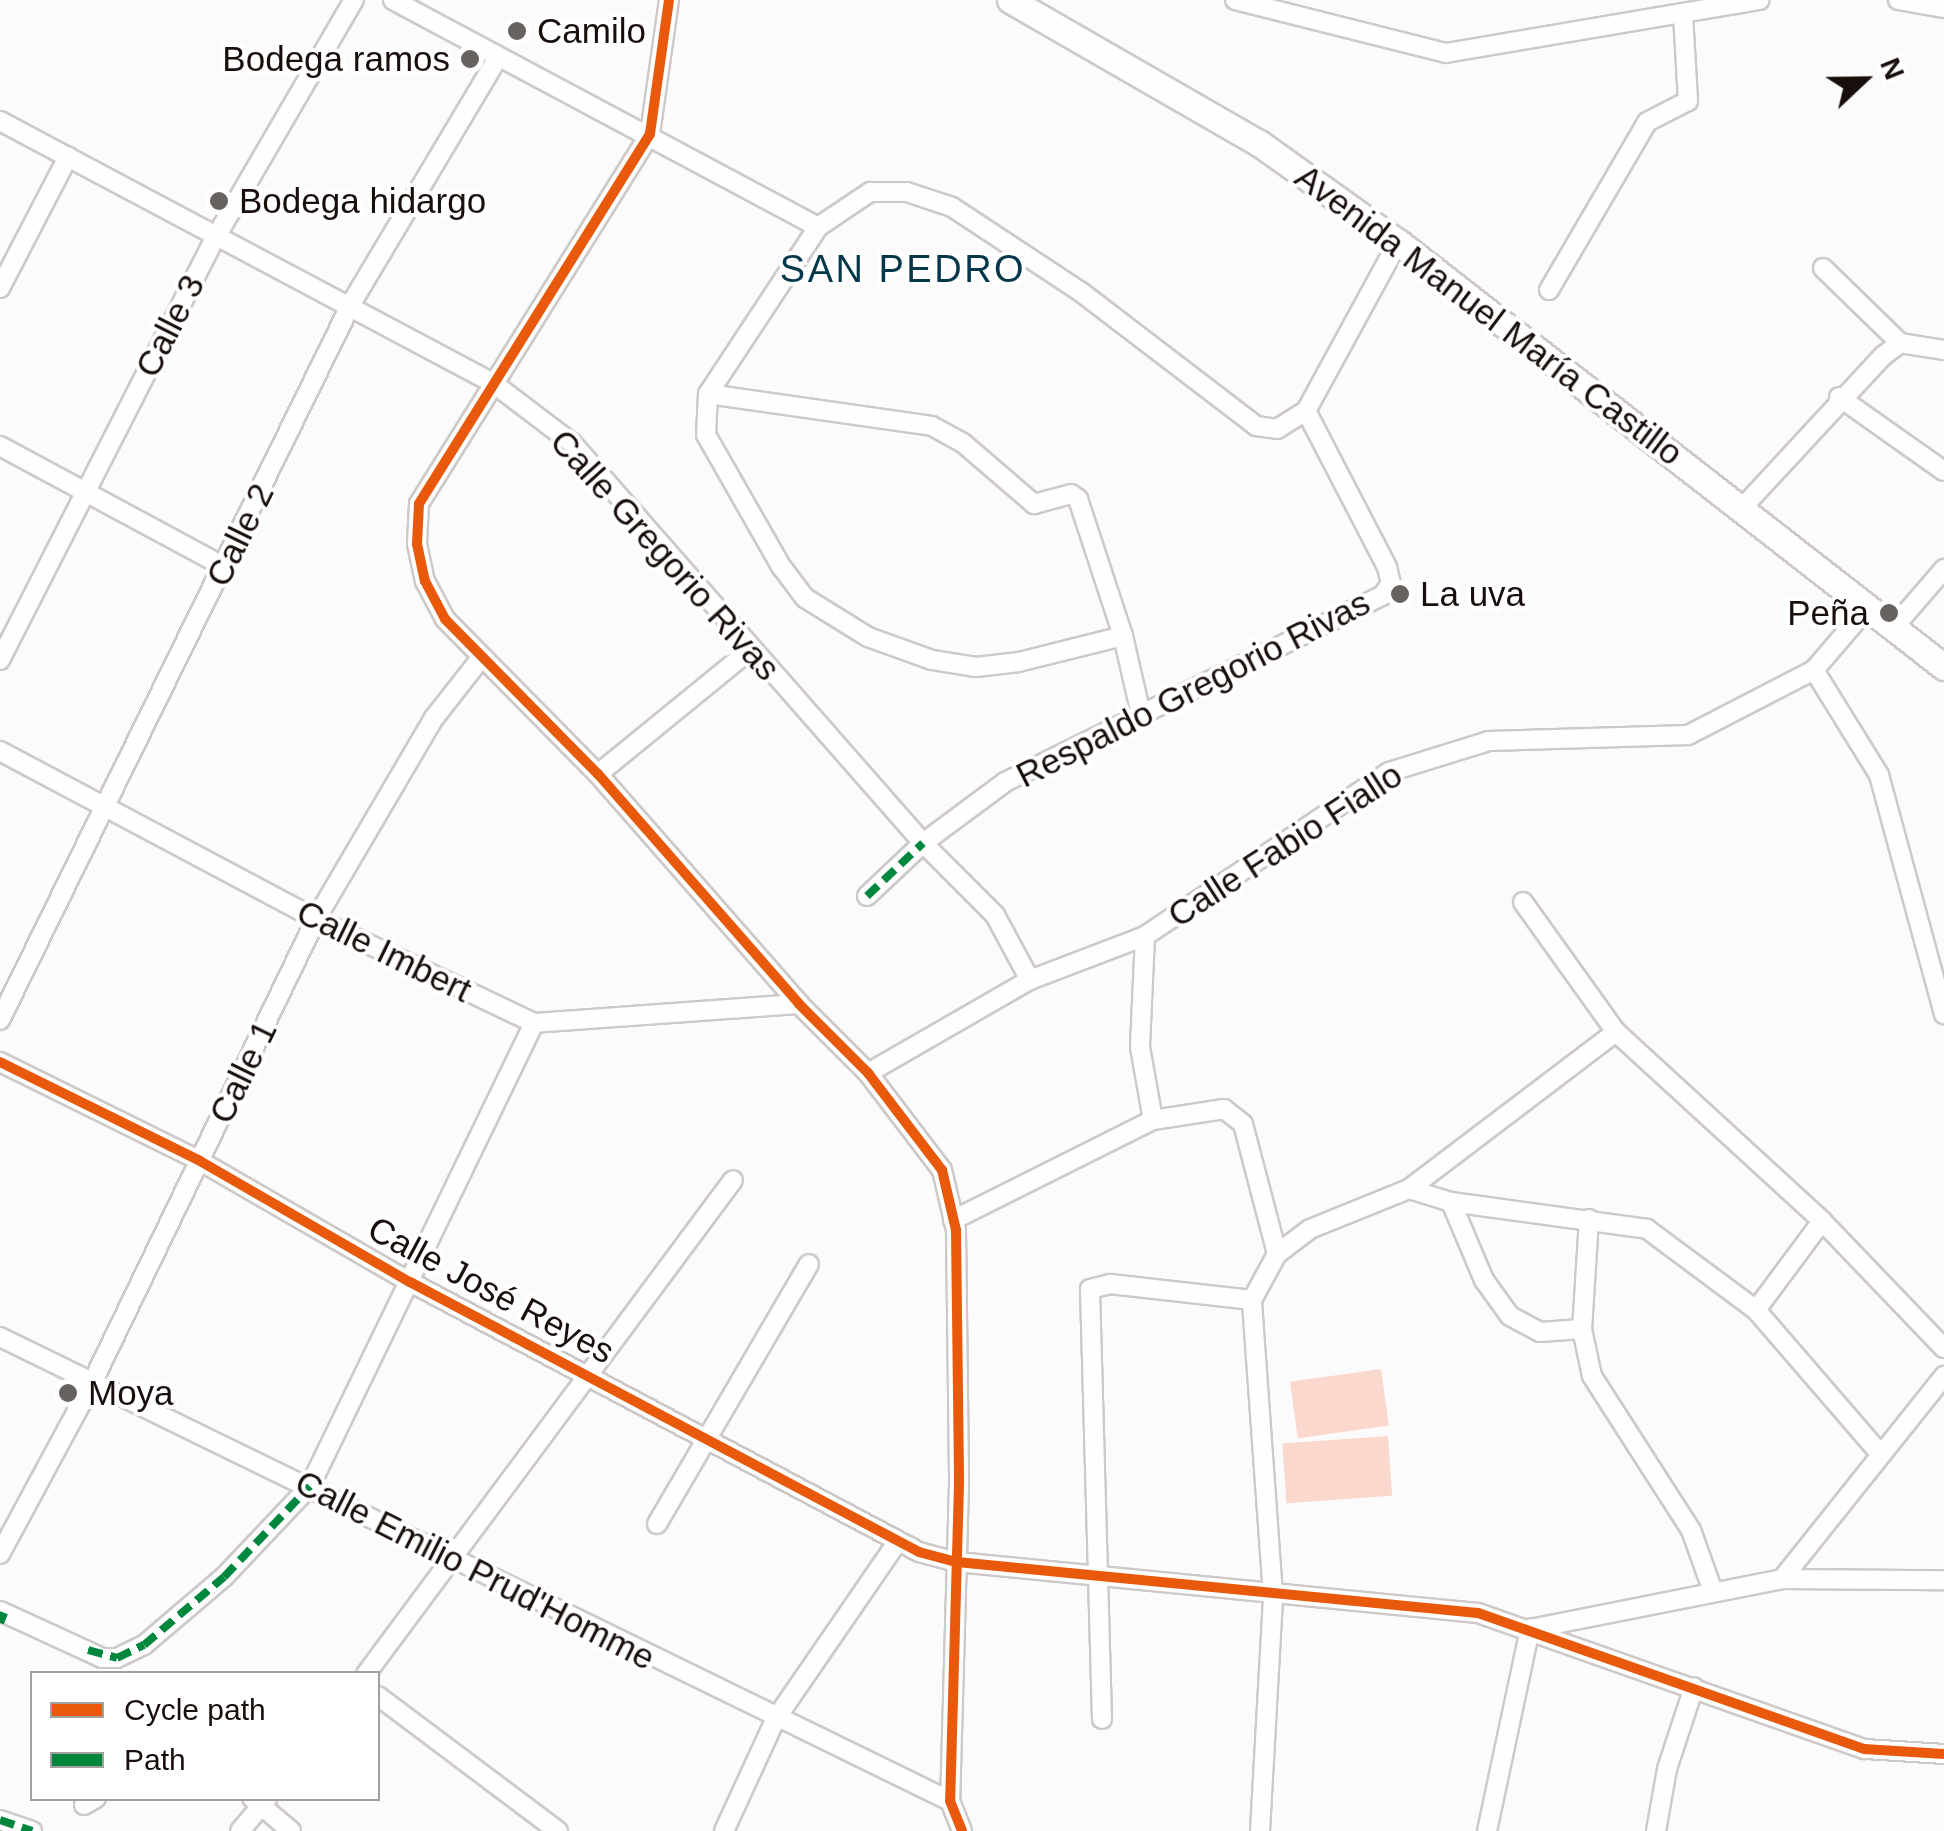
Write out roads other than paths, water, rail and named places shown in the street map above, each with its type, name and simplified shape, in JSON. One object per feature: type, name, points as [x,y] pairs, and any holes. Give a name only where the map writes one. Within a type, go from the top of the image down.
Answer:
[{"type":"street","name":"Calle 3","points":[[0,660],[217,236],[354,0]]},
{"type":"street","points":[[393,0],[496,60],[650,134],[818,227]]},
{"type":"street","points":[[669,0],[650,134],[420,504],[417,544],[425,580],[446,619],[598,774],[799,1004],[868,1072],[942,1170],[954,1220],[958,1562],[950,1802],[962,1831]]},
{"type":"street","points":[[1235,0],[1446,53],[1760,0]]},
{"type":"street","points":[[1898,0],[1944,8]]},
{"type":"street","name":"Avenida Manuel María Castillo","points":[[1015,1],[1260,144],[1398,242],[1743,507],[1944,668]]},
{"type":"street","points":[[1549,290],[1647,122],[1688,101],[1683,13]]},
{"type":"street","name":"Calle 2","points":[[0,1020],[225,567],[350,304],[496,60]]},
{"type":"street","name":"Calle Gregorio Rivas","points":[[0,121],[494,383],[572,444],[923,843],[995,915],[1030,980]]},
{"type":"street","points":[[0,288],[68,158]]},
{"type":"street","points":[[1123,636],[976,667],[868,637],[805,598],[782,568],[706,435],[708,394],[818,227],[870,192],[907,192],[952,207],[1081,292],[1256,426],[1277,430],[1306,411],[1398,242]]},
{"type":"street","points":[[1822,268],[1900,343],[1944,350]]},
{"type":"street","points":[[1743,507],[1839,396],[1900,343]]},
{"type":"street","points":[[708,394],[932,426],[963,442],[1034,504],[1072,494],[1123,636],[1142,719]]},
{"type":"street","points":[[1839,396],[1944,471]]},
{"type":"street","name":"Respaldo Gregorio Rivas","points":[[867,896],[923,843],[1004,782],[1142,719],[1382,596],[1391,584],[1306,411]]},
{"type":"street","points":[[0,446],[225,567]]},
{"type":"street","points":[[1894,628],[1944,568]]},
{"type":"street","name":"Calle Fabio Fiallo","points":[[868,1072],[1030,980],[1145,936],[1413,762],[1489,741],[1688,735],[1814,670],[1868,607]]},
{"type":"street","points":[[598,774],[750,650]]},
{"type":"street","name":"Calle 1","points":[[0,1554],[93,1381],[316,919],[434,718],[482,658]]},
{"type":"street","points":[[1814,670],[1879,775],[1944,1014]]},
{"type":"street","name":"Calle Imbert","points":[[0,751],[316,919],[534,1023],[799,1004]]},
{"type":"street","points":[[1523,902],[1616,1032],[1822,1221],[1944,1348]]},
{"type":"street","points":[[1145,936],[1140,1047],[1153,1120]]},
{"type":"street","points":[[2,1615],[117,1658],[144,1644],[224,1576],[310,1486],[534,1023]]},
{"type":"street","points":[[1260,1831],[1273,1595],[1252,1300],[1277,1254],[1310,1229],[1409,1189],[1616,1032]]},
{"type":"street","name":"Calle José Reyes","points":[[0,1062],[200,1161],[410,1282],[590,1374],[898,1541],[958,1562],[1478,1613],[1864,1749],[1944,1754]]},
{"type":"street","points":[[954,1220],[1153,1120],[1224,1109],[1236,1116],[1277,1254]]},
{"type":"street","points":[[368,1671],[733,1180]]},
{"type":"street","points":[[1409,1189],[1451,1202],[1647,1229],[1756,1310],[1881,1455]]},
{"type":"street","points":[[1451,1202],[1484,1280],[1510,1316],[1540,1332],[1582,1328]]},
{"type":"street","points":[[1589,1220],[1582,1328],[1592,1376],[1690,1530],[1712,1590]]},
{"type":"street","points":[[1756,1310],[1822,1221]]},
{"type":"street","points":[[657,1524],[809,1264]]},
{"type":"street","points":[[1102,1720],[1090,1289],[1110,1284],[1252,1300]]},
{"type":"street","name":"Calle Emilio Prud'Homme","points":[[0,1337],[310,1486],[775,1720],[950,1802]]},
{"type":"street","points":[[1782,1579],[1944,1376]]},
{"type":"street","points":[[724,1831],[775,1720],[898,1541]]},
{"type":"street","points":[[1488,1831],[1530,1629],[1782,1579],[1944,1580]]},
{"type":"street","points":[[1656,1831],[1667,1768],[1694,1687]]},
{"type":"street","points":[[380,1698],[558,1831]]},
{"type":"street","points":[[240,1831],[260,1801],[291,1831]]},
{"type":"street","points":[[0,1820],[32,1831]]},
{"type":"place","name":"Camilo","points":[[517,31]]},
{"type":"place","name":"Bodega ramos","points":[[470,59]]},
{"type":"place","name":"Bodega hidargo","points":[[219,201]]},
{"type":"place","name":"La uva","points":[[1400,594]]},
{"type":"place","name":"Peña","points":[[1889,613]]},
{"type":"place","name":"Moya","points":[[68,1393]]},
{"type":"district","name":"SAN PEDRO","points":[[903,270]]}]
